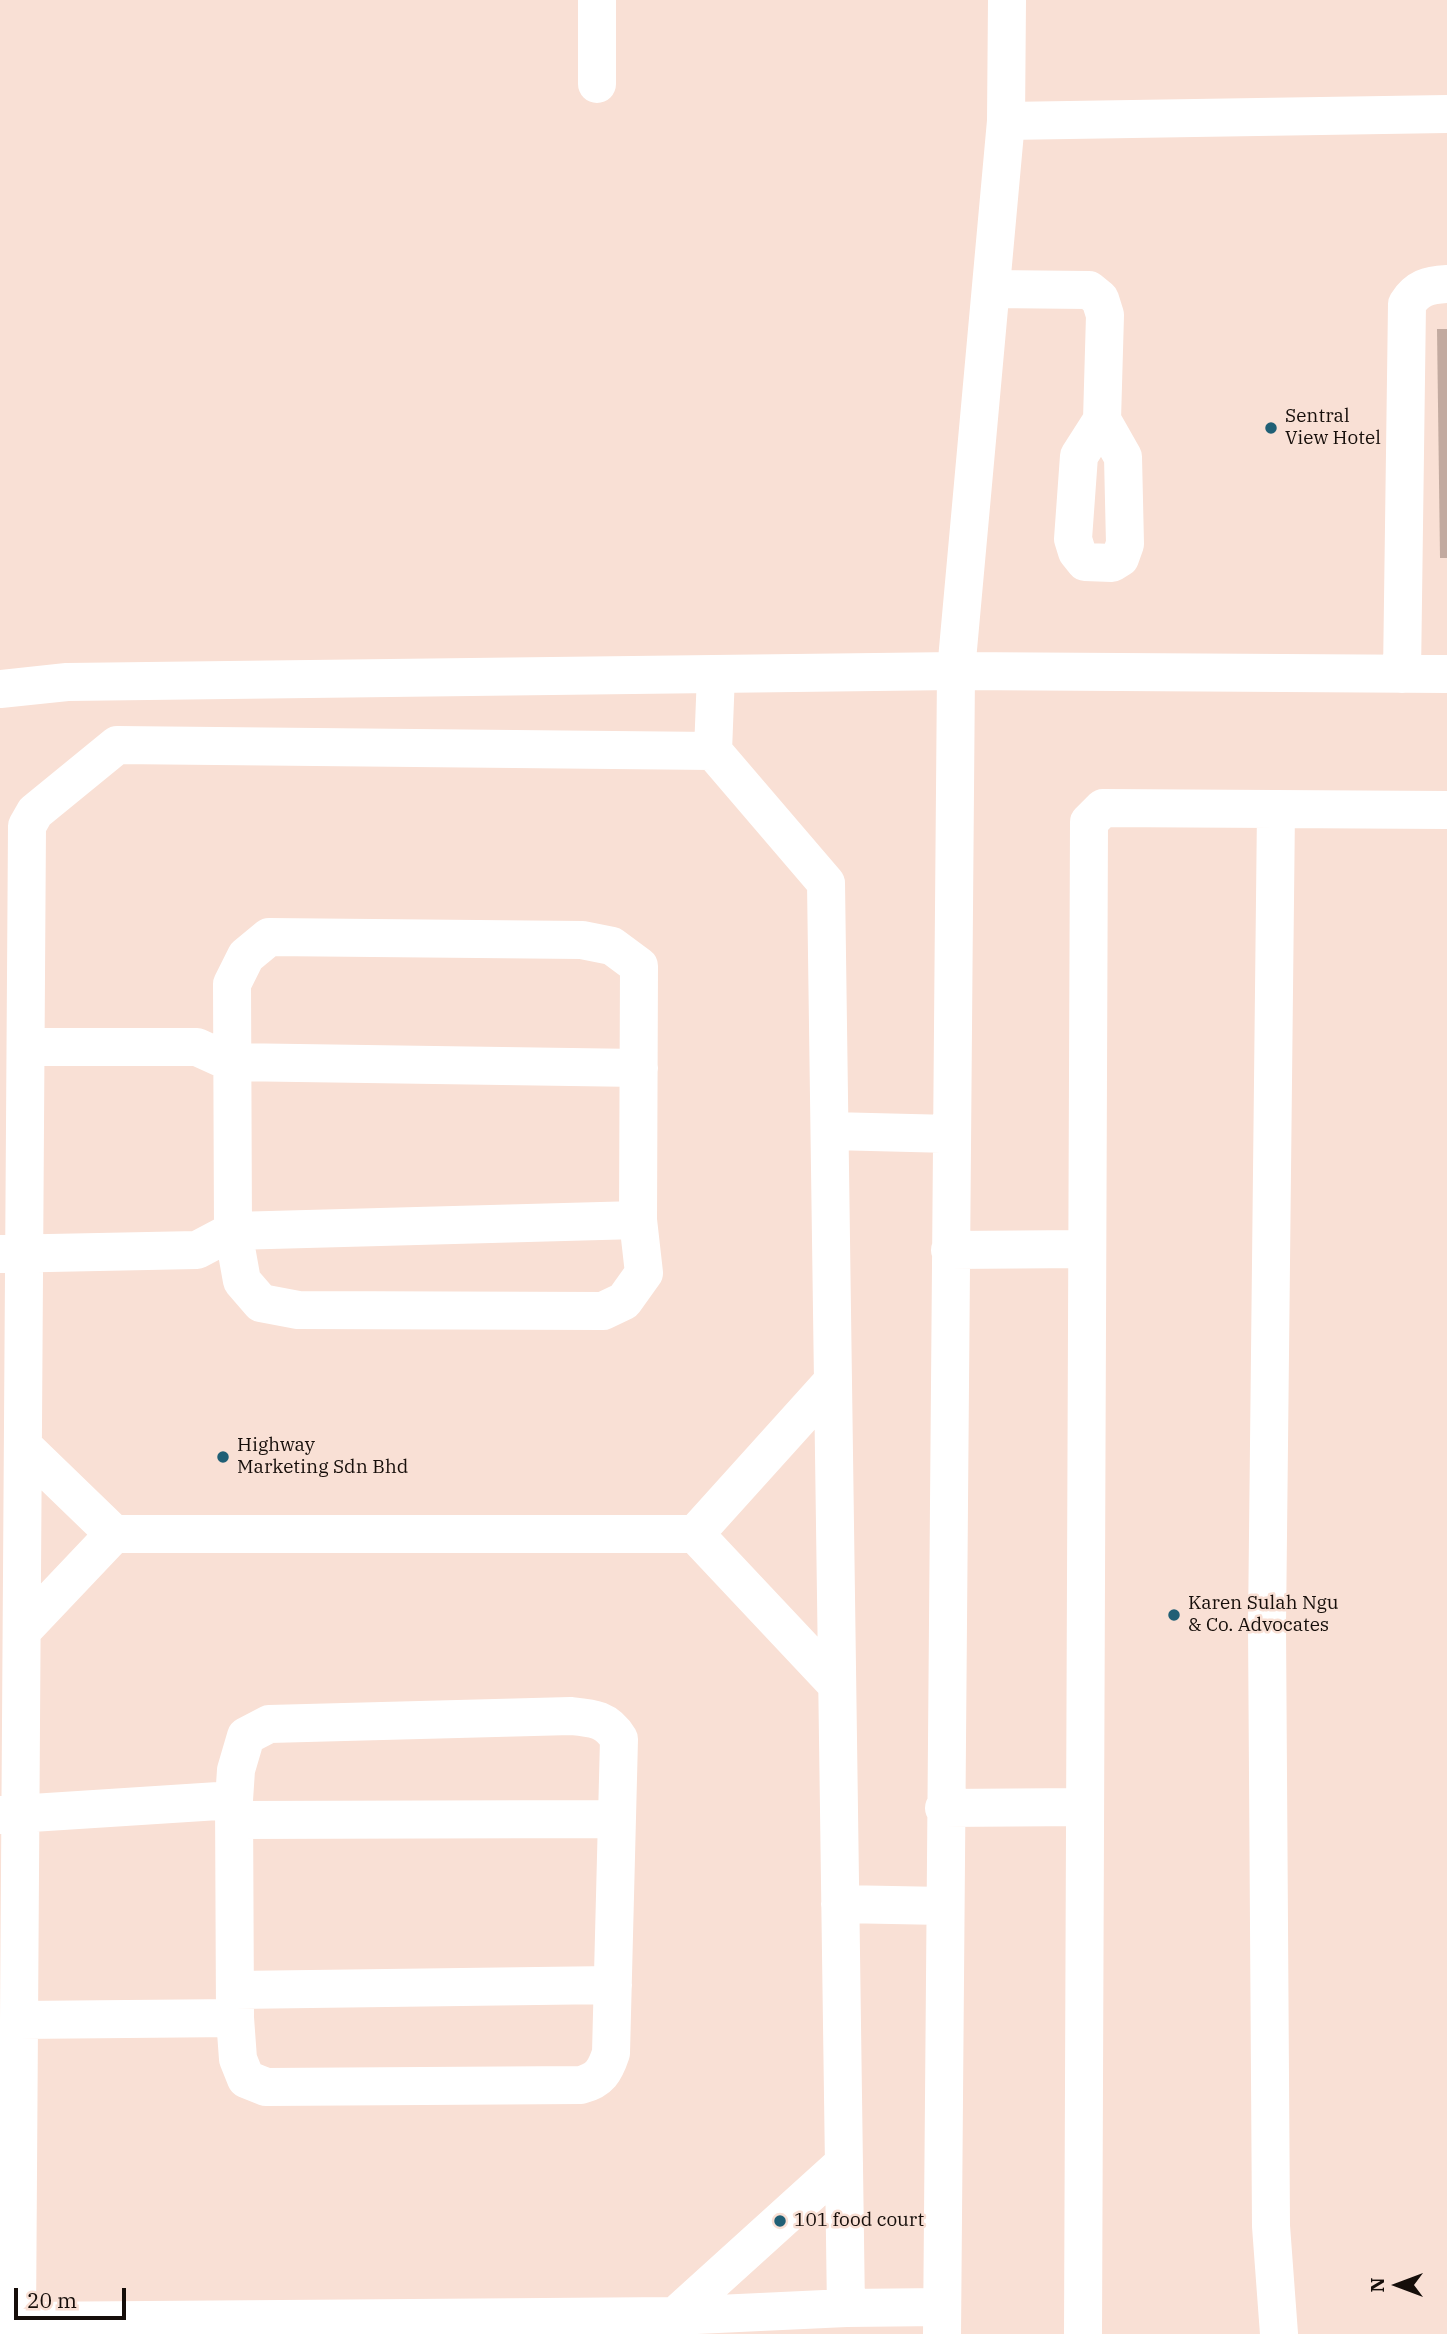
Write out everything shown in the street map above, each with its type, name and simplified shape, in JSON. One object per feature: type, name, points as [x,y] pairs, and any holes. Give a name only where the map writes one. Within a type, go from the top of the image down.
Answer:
[{"type":"street","points":[[597,0],[597,84]]},
{"type":"street","points":[[713,751],[117,745],[35,813],[27,825],[26,1047],[12,1253],[23,1446],[22,1631],[10,1815],[19,2020],[9,2318],[675,2316],[846,2308],[942,2321],[944,1808],[956,671],[1006,121],[1007,0]]},
{"type":"street","points":[[1006,121],[1447,114]]},
{"type":"street","points":[[1402,674],[1407,304],[1415,292],[1433,285],[1447,284]]},
{"type":"street","points":[[991,289],[1089,290],[1100,299],[1105,315],[1102,420]]},
{"type":"street","points":[[0,689],[67,682],[956,671],[1447,674]]},
{"type":"street","points":[[716,674],[713,751],[826,883],[846,2308]]},
{"type":"street","points":[[1083,2334],[1089,822],[1103,808],[1447,810]]},
{"type":"street","points":[[1276,809],[1267,1625],[1271,2227],[1279,2334]]},
{"type":"street","points":[[269,937],[582,940],[612,946],[639,966],[638,1220],[644,1273],[624,1301],[603,1311],[298,1310],[261,1303],[242,1282],[233,1231],[230,1062],[232,984],[246,956],[269,937]]},
{"type":"street","points":[[26,1047],[197,1047],[230,1062],[639,1068]]},
{"type":"street","points":[[831,1131],[951,1134]]},
{"type":"street","points":[[12,1253],[197,1250],[233,1231],[638,1220]]},
{"type":"street","points":[[950,1250],[1086,1249]]},
{"type":"street","points":[[695,1534],[833,1381]]},
{"type":"street","points":[[23,1446],[114,1534],[695,1534],[837,1685]]},
{"type":"street","points":[[22,1631],[114,1534]]},
{"type":"street","points":[[571,1716],[597,1719],[611,1726],[619,1739],[611,2053],[605,2070],[594,2082],[581,2085],[266,2087],[246,2079],[238,2059],[235,2004],[234,1810],[236,1770],[246,1736],[269,1724],[571,1716]]},
{"type":"street","points":[[944,1808],[1084,1807]]},
{"type":"street","points":[[10,1815],[234,1810],[617,1819]]},
{"type":"street","points":[[840,1904],[944,1906]]},
{"type":"street","points":[[19,2020],[235,2004],[613,1985]]},
{"type":"street","points":[[675,2316],[844,2163]]},
{"type":"building","points":[[1437,329],[1447,329],[1447,558],[1440,558]]},
{"type":"place","name":"Sentral View Hotel","points":[[1271,428]]},
{"type":"place","name":"Highway Marketing Sdn Bhd","points":[[223,1457]]},
{"type":"place","name":"Karen Sulah Ngu & Co. Advocates","points":[[1174,1615]]},
{"type":"place","name":"101 food court","points":[[780,2221]]}]
